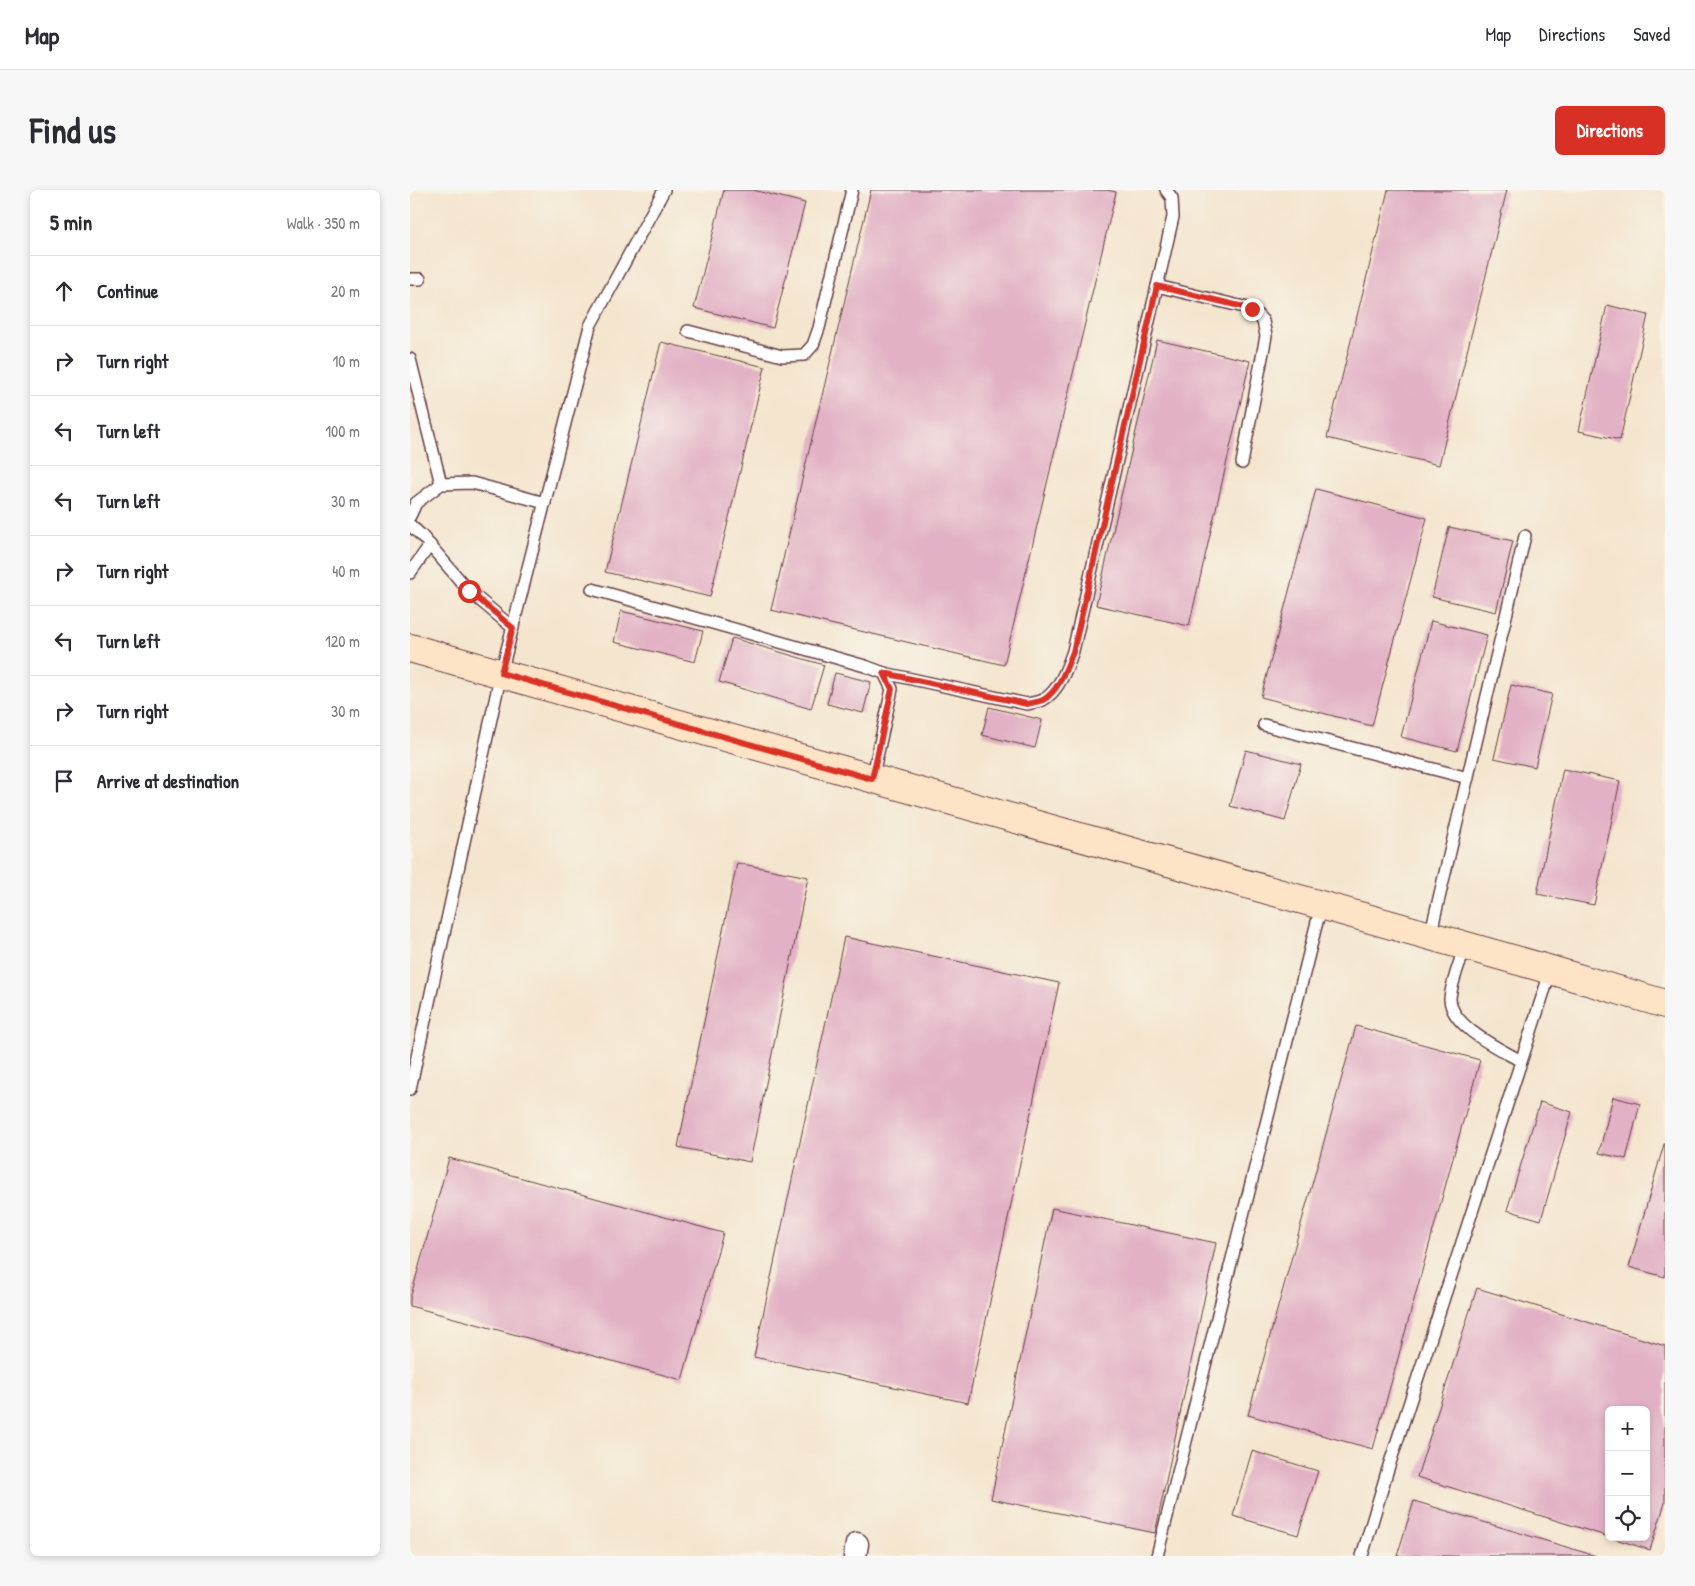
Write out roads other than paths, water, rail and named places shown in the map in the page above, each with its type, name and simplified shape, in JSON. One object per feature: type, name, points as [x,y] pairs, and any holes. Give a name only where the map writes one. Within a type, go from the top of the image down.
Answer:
[{"type":"street","points":[[410,648],[1551,970],[1665,1004]]},
{"type":"lane","points":[[410,1089],[501,673],[590,326],[664,190]]},
{"type":"lane","points":[[688,330],[782,356],[804,355],[813,345],[819,328],[852,190]]},
{"type":"lane","points":[[592,590],[865,666],[884,673],[1027,704],[1043,700],[1055,689],[1073,652],[1173,216],[1172,198],[1166,190]]},
{"type":"lane","points":[[1157,286],[1252,309],[1263,321],[1266,336],[1242,463]]},
{"type":"lane","points":[[410,359],[441,484]]},
{"type":"lane","points":[[410,516],[416,503],[441,484],[472,484],[545,503]]},
{"type":"lane","points":[[410,525],[430,545],[469,591],[513,628]]},
{"type":"lane","points":[[1430,936],[1525,536]]},
{"type":"lane","points":[[410,573],[430,545]]},
{"type":"lane","points":[[872,779],[892,689],[884,673]]},
{"type":"lane","points":[[1264,725],[1468,778]]},
{"type":"lane","points":[[1158,1556],[1321,906]]},
{"type":"lane","points":[[1465,946],[1450,1000],[1458,1020],[1476,1035],[1521,1061]]},
{"type":"lane","points":[[1362,1556],[1387,1472],[1551,970]]}]
